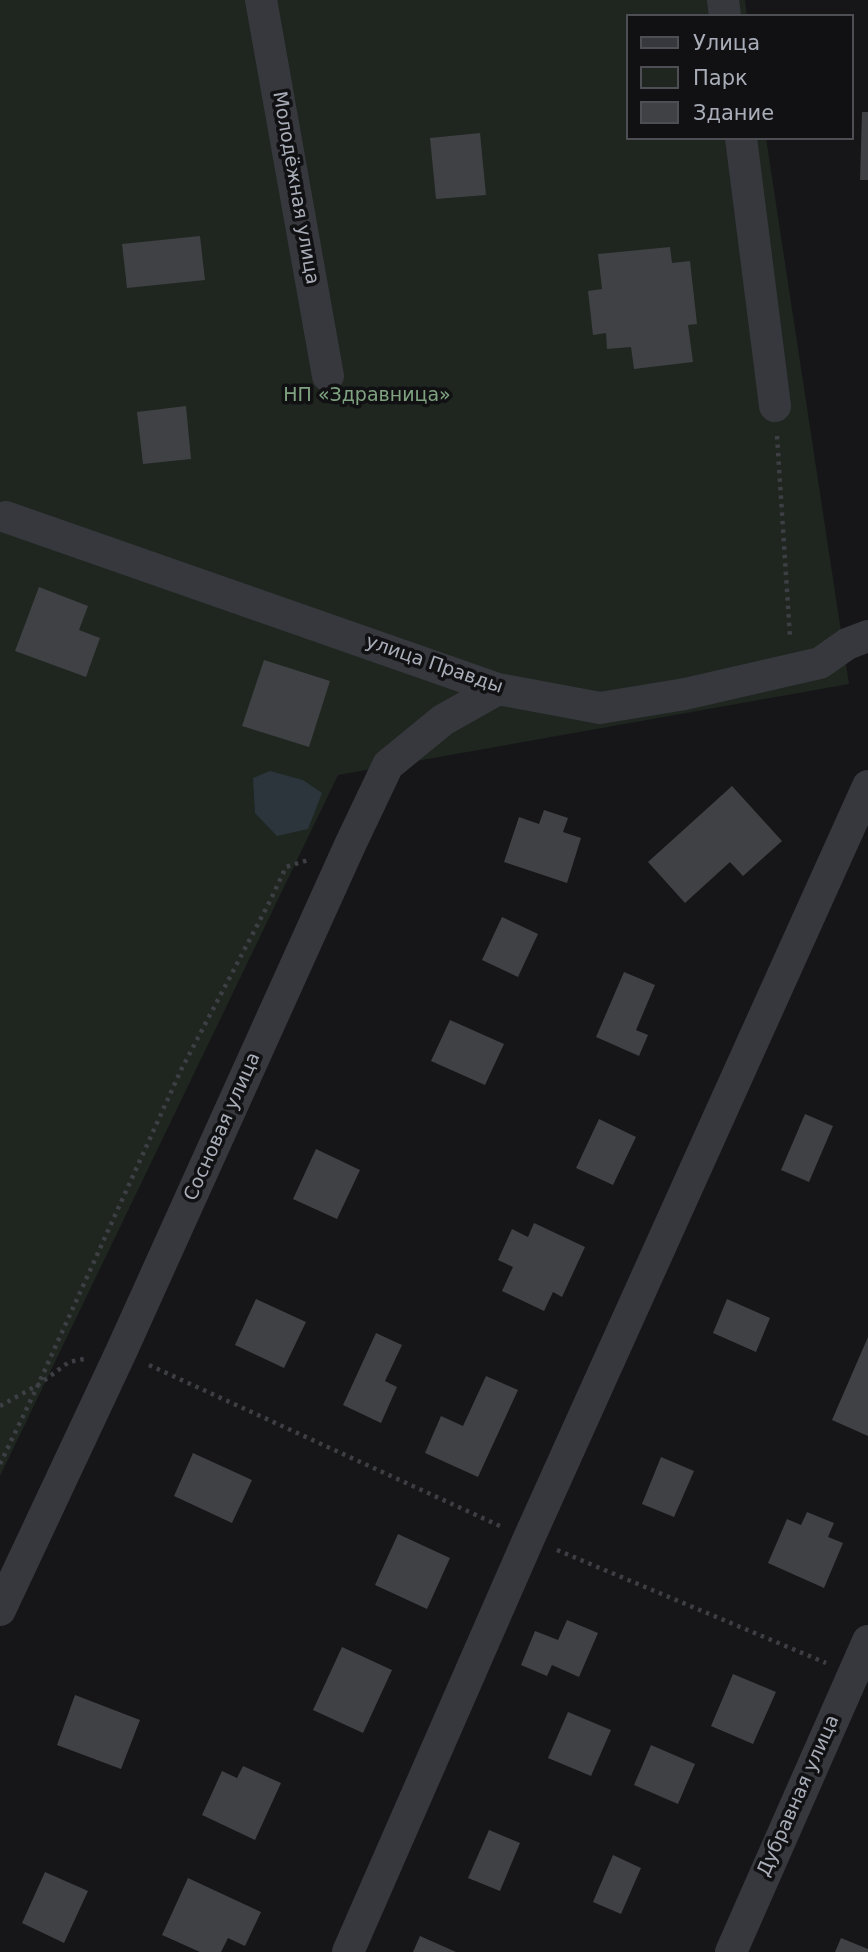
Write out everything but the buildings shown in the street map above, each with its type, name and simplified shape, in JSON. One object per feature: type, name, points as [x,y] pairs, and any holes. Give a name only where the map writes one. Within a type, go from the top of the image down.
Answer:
[{"type":"street","name":"Молодёжная улица","points":[[261,0],[328,376]]},
{"type":"street","points":[[741,140],[775,406]]},
{"type":"street","name":"улица Правды","points":[[6,517],[498,689],[600,708],[685,694],[820,663],[847,644],[868,636]]},
{"type":"street","name":"Сосновая улица","points":[[0,1610],[121,1352],[388,765],[443,720],[498,689]]},
{"type":"street","points":[[348,1952],[529,1538],[868,786]]},
{"type":"street","name":"Дубравная улица","points":[[731,1952],[868,1641]]},
{"type":"path","points":[[775,406],[792,669]]},
{"type":"path","points":[[0,1464],[181,1069],[286,867],[350,845]]},
{"type":"path","points":[[0,1406],[38,1385],[69,1362],[121,1352],[529,1538],[854,1674]]},
{"type":"green space","name":"НП «Здравница»","points":[[0,0],[745,0],[747,14],[626,14],[626,140],[766,140],[849,684],[338,775],[0,1476]]},
{"type":"shaded area","points":[[270,771],[303,780],[322,793],[308,829],[277,836],[255,813],[253,778]]}]
